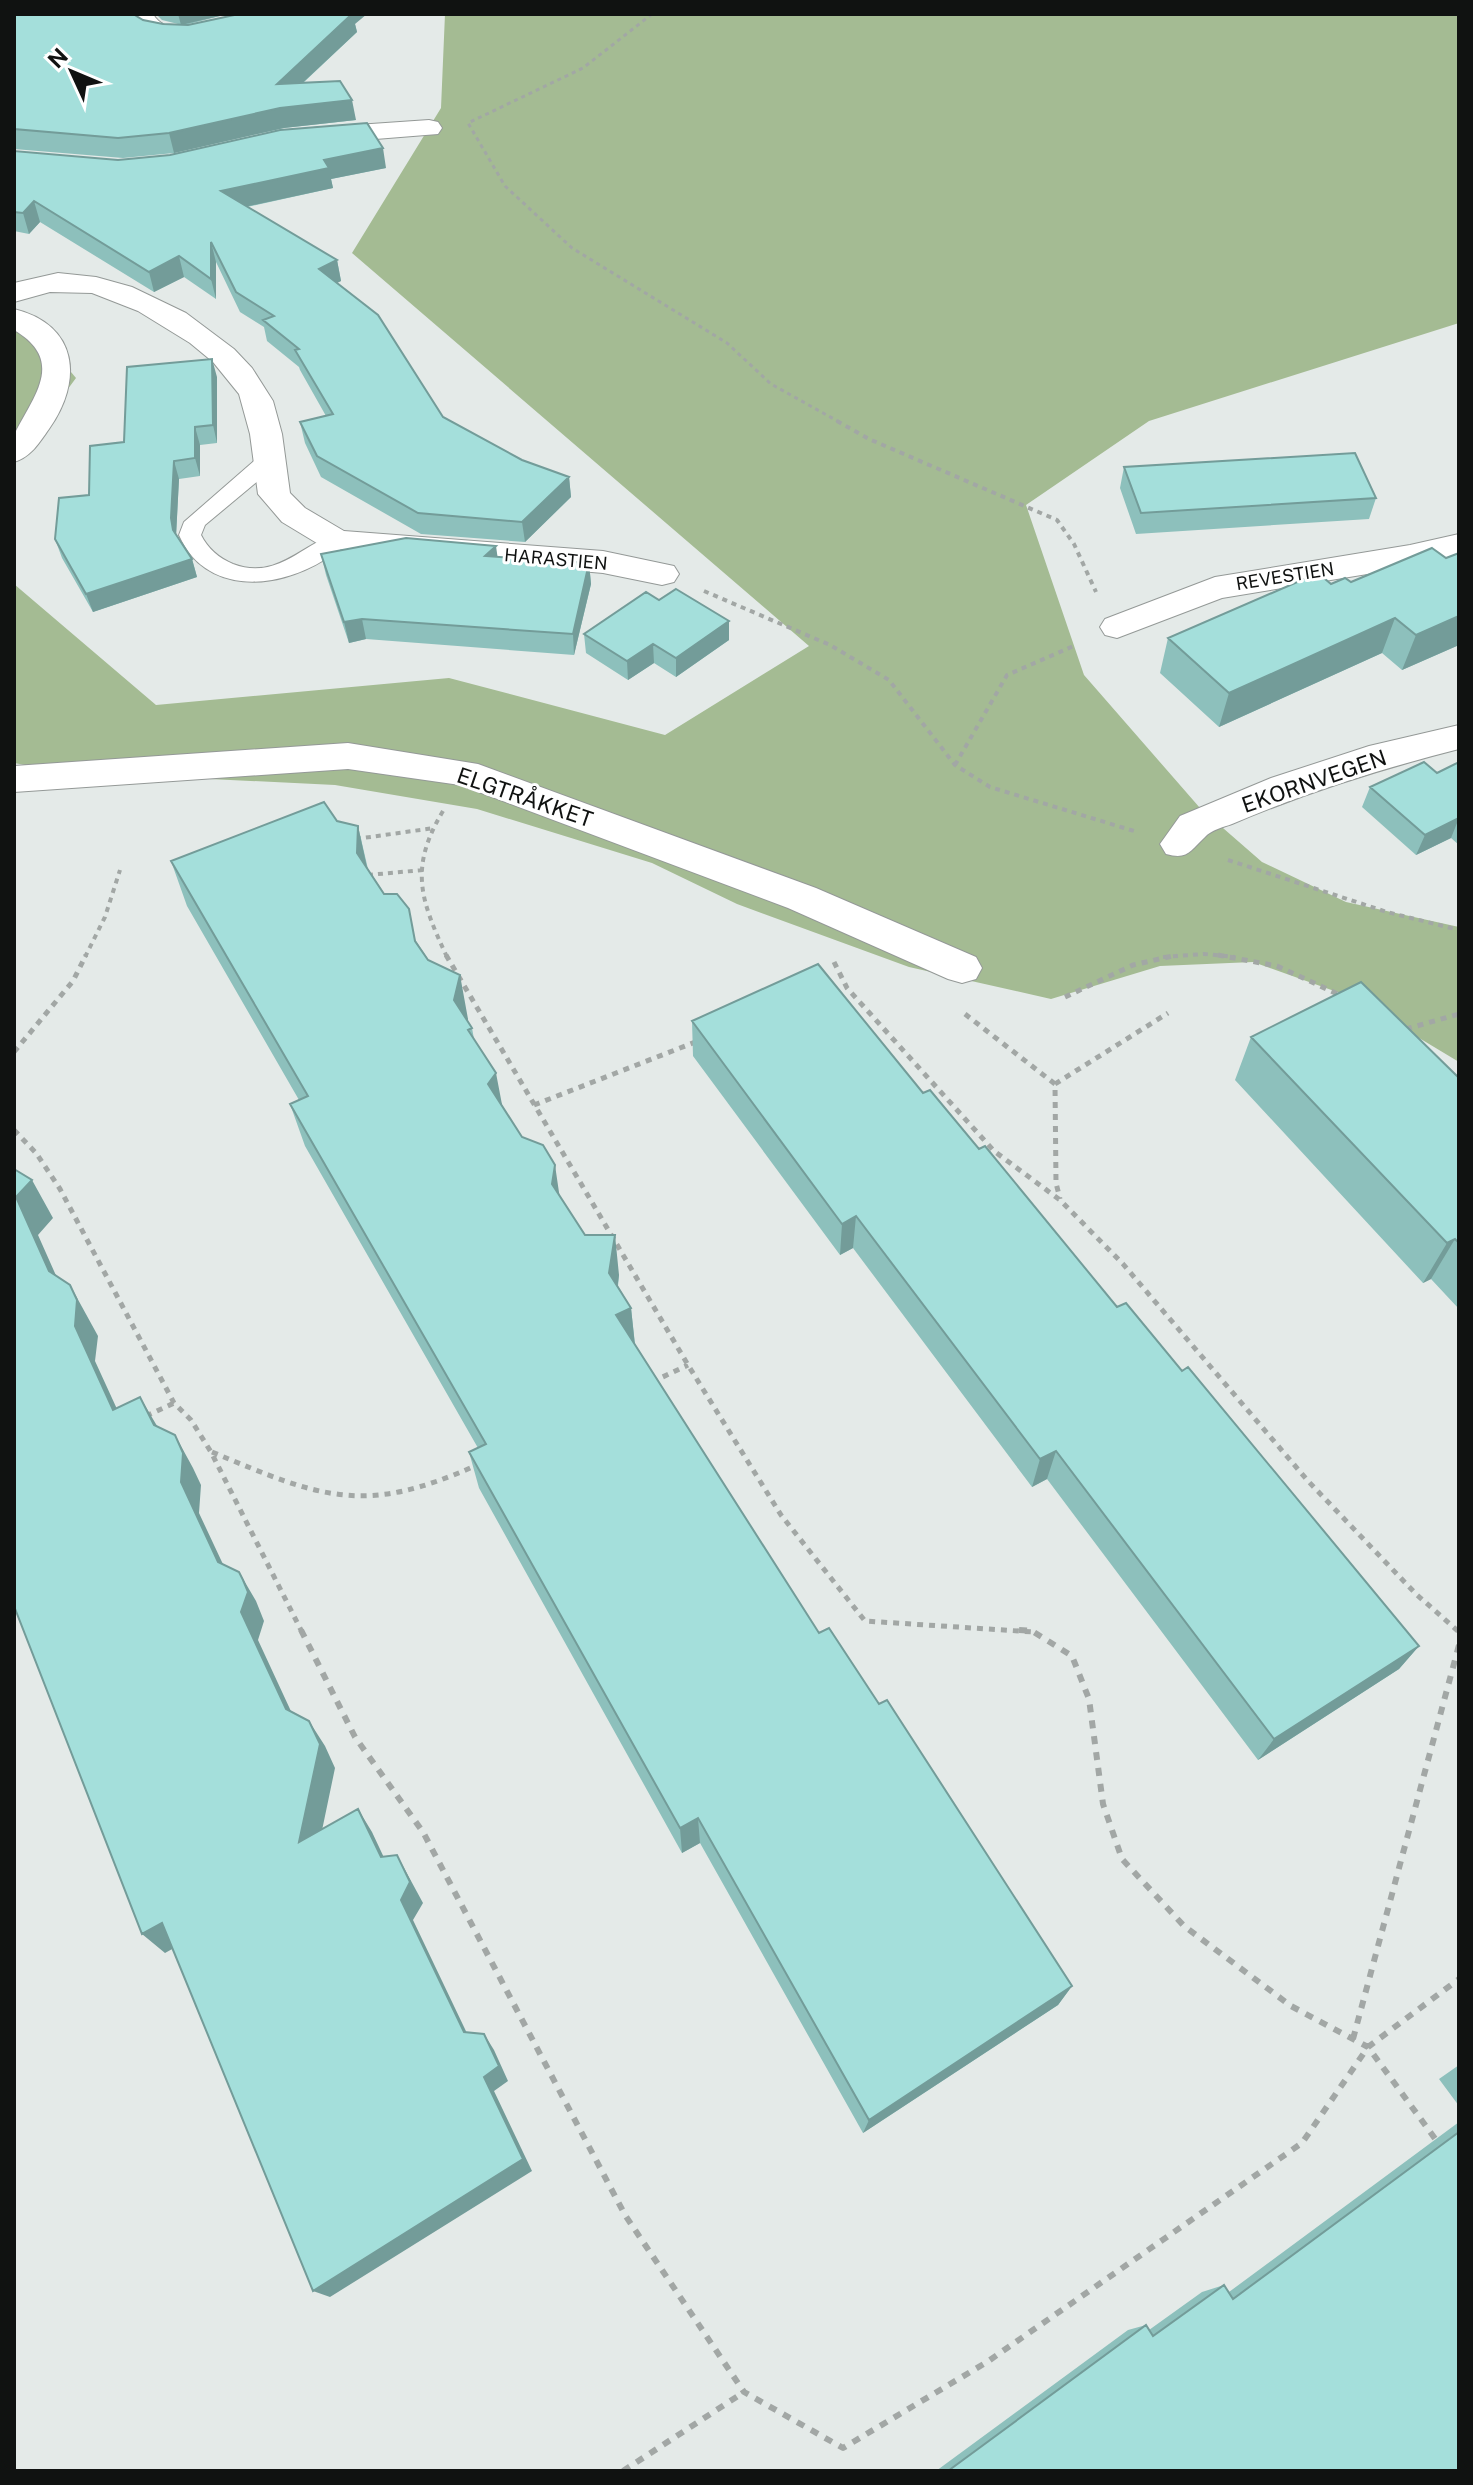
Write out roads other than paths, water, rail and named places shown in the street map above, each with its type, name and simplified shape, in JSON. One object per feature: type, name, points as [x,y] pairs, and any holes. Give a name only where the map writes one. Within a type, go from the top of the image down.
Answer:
[{"type":"street","points":[[141,14],[141,20],[149,27],[178,34],[224,30],[257,14]]},
{"type":"street","points":[[284,139],[340,132],[429,128]]},
{"type":"street","name":"HARASTIEN","points":[[14,293],[48,283],[75,282],[96,286],[166,315],[201,336],[241,371],[255,395],[266,431],[273,492],[284,506],[337,541],[603,562],[662,574]]},
{"type":"street","points":[[14,318],[43,335],[54,350],[58,382],[47,411],[14,452]]},
{"type":"street","name":"REVESTIEN","points":[[1117,627],[1215,588],[1410,556],[1459,544]]},
{"type":"street","name":"EKORNVEGEN","points":[[1179,844],[1193,825],[1284,787],[1369,759],[1459,737]]},
{"type":"street","name":"ELGTRÅKKET","points":[[14,779],[348,756],[465,773],[802,898],[962,968]]},
{"type":"lane","points":[[269,460],[195,522],[190,535],[195,549],[230,572],[250,577],[269,576],[308,562],[337,541]]}]
